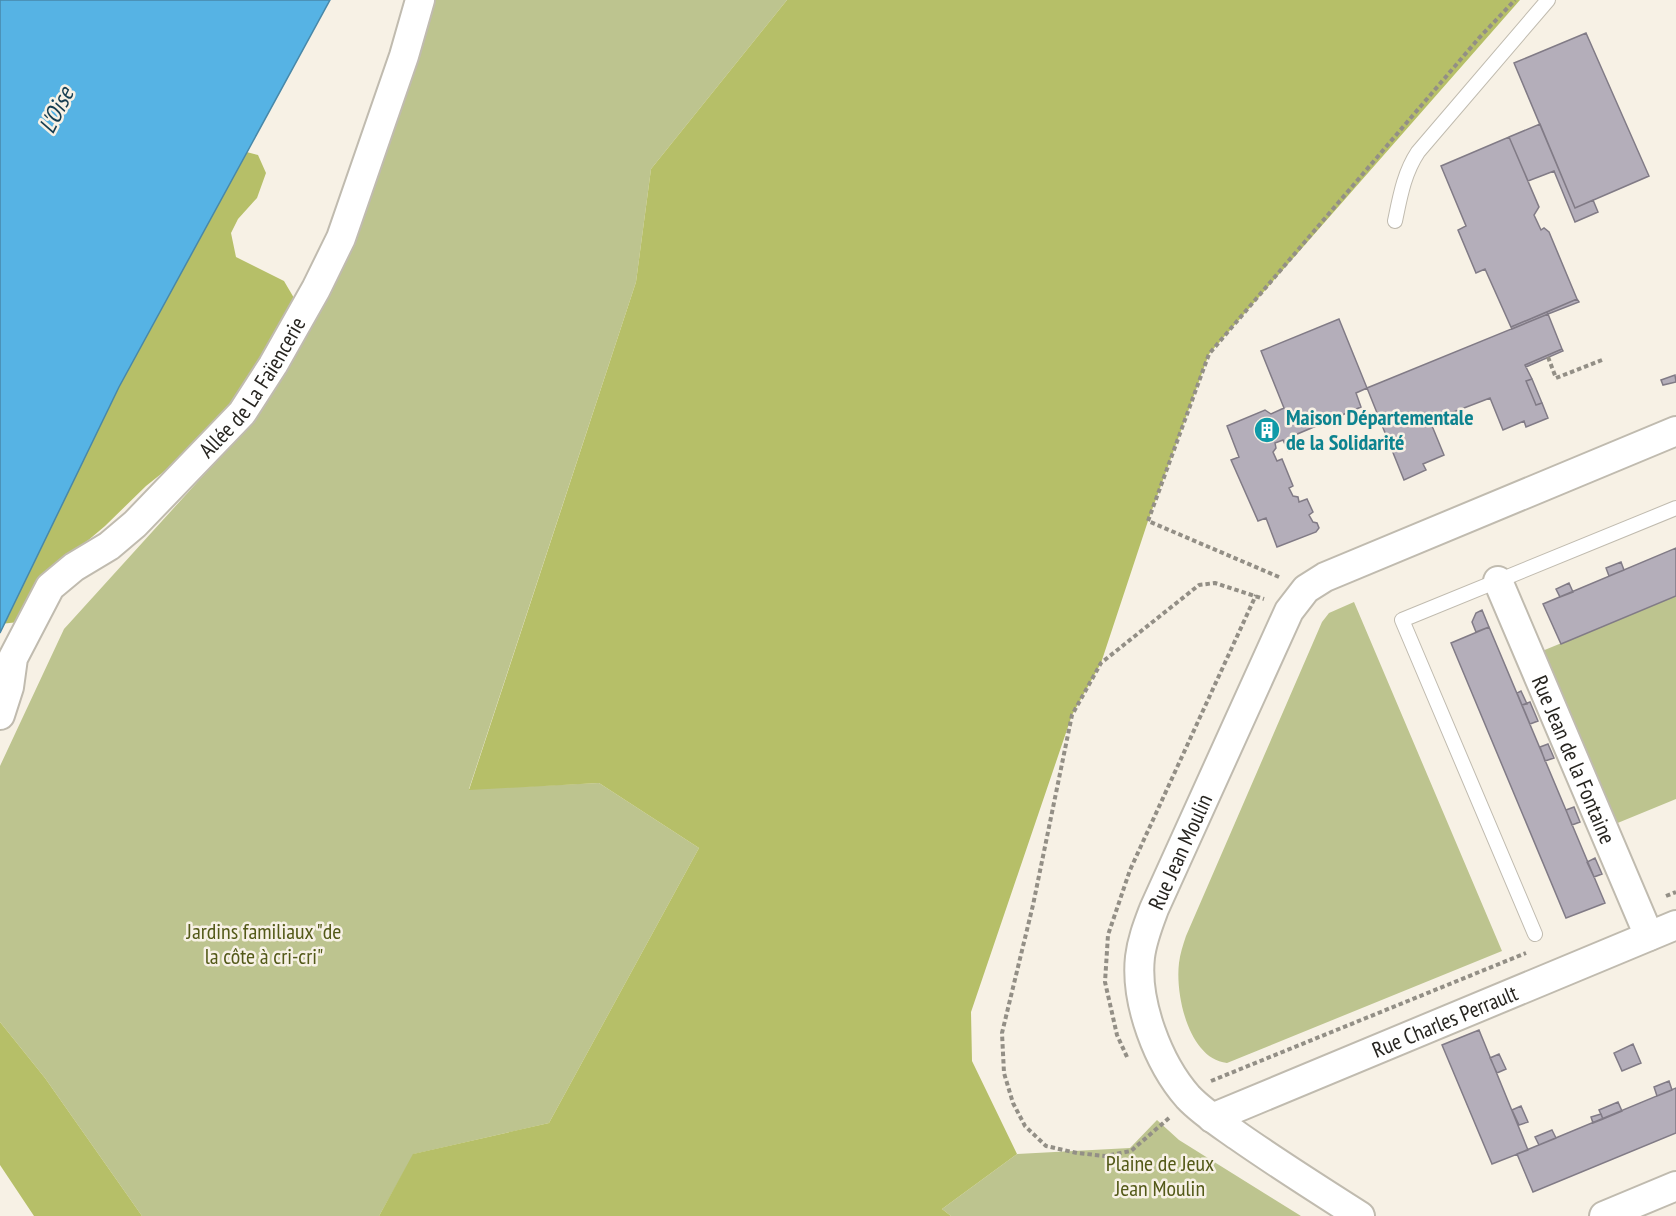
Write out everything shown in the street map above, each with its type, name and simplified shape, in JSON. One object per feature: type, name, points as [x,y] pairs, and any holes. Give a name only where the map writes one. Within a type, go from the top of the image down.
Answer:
[{"type":"street","name":"Allée de La Faïencerie","points":[[0,715],[9,687],[13,658],[50,587],[74,567],[109,546],[135,524],[242,413],[273,365],[316,289],[341,238],[404,56],[420,0]]},
{"type":"street","points":[[1298,600],[1325,577],[1676,430]]},
{"type":"street","name":"Rue Jean de la Fontaine","points":[[1498,581],[1649,936]]},
{"type":"street","name":"Rue Jean Moulin","points":[[1298,600],[1154,909],[1143,941],[1140,960],[1141,977],[1148,1018],[1159,1053],[1188,1098],[1212,1118],[1360,1216]]},
{"type":"street","name":"Rue Charles Perrault","points":[[1212,1118],[1676,925]]},
{"type":"street","points":[[1604,1216],[1676,1186]]},
{"type":"lane","points":[[1395,221],[1404,180],[1418,152],[1548,0]]},
{"type":"lane","points":[[1535,934],[1402,621],[1676,508]]},
{"type":"path","points":[[1298,600],[1148,521],[1209,354],[1479,38],[1515,0]]},
{"type":"path","points":[[1548,357],[1556,378],[1602,360]]},
{"type":"path","points":[[1298,600],[1256,595],[1215,583],[1198,585],[1101,663],[1072,715],[1033,905],[1002,1033],[1004,1073],[1012,1103],[1025,1125],[1046,1146],[1105,1156],[1131,1151],[1166,1121],[1188,1098],[1214,1079],[1528,952]]},
{"type":"path","points":[[1637,908],[1676,892]]},
{"type":"green space","name":"Jardins familiaux \"de la côte à cri-cri\"","points":[[430,0],[787,0],[651,169],[636,282],[469,789],[599,783],[699,848],[549,1123],[414,1154],[379,1216],[142,1216],[45,1078],[0,1022],[0,766],[64,629],[260,413],[340,270]]},
{"type":"green space","points":[[787,0],[1520,0],[1209,354],[1148,521],[1101,663],[1072,715],[971,1012],[972,1061],[1017,1154],[942,1209],[951,1216],[379,1216],[413,1154],[549,1123],[699,848],[599,783],[469,790],[636,282],[651,169]]},
{"type":"green space","points":[[239,150],[258,155],[266,173],[257,198],[238,219],[231,233],[236,257],[284,281],[294,298],[291,333],[273,365],[171,466],[66,559],[19,622],[0,624],[0,566]]},
{"type":"green space","points":[[1676,596],[1676,799],[1603,829],[1530,656]]},
{"type":"green space","points":[[1354,602],[1502,951],[1227,1063],[1214,1059],[1203,1050],[1187,1023],[1179,992],[1178,976],[1182,950],[1186,936],[1322,622],[1329,613]]},
{"type":"green space","points":[[0,1022],[45,1078],[142,1216],[34,1216],[0,1165]]},
{"type":"green space","name":"Plaine de Jeux Jean Moulin","points":[[1157,1120],[1179,1140],[1301,1216],[951,1216],[942,1209],[1017,1154],[1130,1148]]},
{"type":"water","name":"L'Oise","points":[[0,0],[330,0],[119,387],[0,633]]},
{"type":"building","points":[[1586,33],[1649,176],[1575,208],[1514,63]]},
{"type":"building","points":[[1540,124],[1575,208],[1593,200],[1598,212],[1575,222],[1554,171],[1528,181],[1509,137]]},
{"type":"building","points":[[1509,137],[1539,207],[1534,215],[1541,230],[1544,228],[1549,232],[1577,299],[1511,327],[1485,269],[1476,273],[1458,230],[1466,226],[1441,166]]},
{"type":"building","points":[[1577,299],[1579,302],[1548,314],[1547,312]]},
{"type":"building","points":[[1547,312],[1548,314],[1512,329],[1511,327]]},
{"type":"building","name":"Maison Départementale de la Solidarité","points":[[1548,314],[1562,349],[1525,365],[1532,379],[1526,381],[1536,405],[1542,403],[1548,418],[1526,427],[1524,421],[1503,430],[1490,398],[1430,421],[1444,455],[1423,464],[1426,470],[1404,480],[1367,388]]},
{"type":"building","name":"Maison Départementale de la Solidarité","points":[[1339,319],[1367,388],[1356,393],[1361,407],[1295,435],[1300,446],[1288,451],[1283,440],[1275,443],[1276,448],[1273,452],[1277,461],[1282,459],[1293,486],[1289,488],[1293,496],[1298,497],[1299,502],[1307,499],[1313,512],[1309,515],[1319,528],[1316,532],[1277,547],[1266,518],[1258,521],[1231,460],[1239,457],[1227,426],[1265,410],[1271,414],[1284,408],[1261,351]]},
{"type":"building","points":[[1562,349],[1563,351],[1526,367],[1525,365]]},
{"type":"building","points":[[1675,375],[1676,382],[1663,385],[1661,380]]},
{"type":"building","points":[[1532,379],[1542,403],[1536,405],[1526,381]]},
{"type":"building","points":[[1676,548],[1676,596],[1561,644],[1543,604]]},
{"type":"building","points":[[1621,562],[1624,570],[1609,576],[1606,568]]},
{"type":"building","points":[[1569,583],[1573,592],[1560,597],[1556,589]]},
{"type":"building","points":[[1482,610],[1489,627],[1476,632],[1472,622],[1476,613]]},
{"type":"building","points":[[1489,627],[1605,903],[1566,918],[1451,643]]},
{"type":"building","points":[[1521,691],[1527,704],[1522,705],[1517,693]]},
{"type":"building","points":[[1530,702],[1538,721],[1530,724],[1522,705]]},
{"type":"building","points":[[1548,744],[1554,758],[1545,761],[1540,747]]},
{"type":"building","points":[[1574,807],[1580,822],[1572,825],[1566,810]]},
{"type":"building","points":[[1595,858],[1602,874],[1594,877],[1587,862]]},
{"type":"building","points":[[1479,1030],[1528,1150],[1492,1164],[1442,1045]]},
{"type":"building","points":[[1633,1044],[1641,1063],[1622,1071],[1614,1053]]},
{"type":"building","points":[[1499,1054],[1506,1069],[1497,1073],[1490,1058]]},
{"type":"building","points":[[1669,1081],[1672,1090],[1657,1096],[1654,1087]]},
{"type":"building","points":[[1676,1088],[1676,1133],[1533,1192],[1517,1154]]},
{"type":"building","points":[[1618,1102],[1622,1111],[1603,1119],[1599,1110]]},
{"type":"building","points":[[1521,1106],[1528,1122],[1519,1125],[1512,1110]]},
{"type":"building","points":[[1601,1114],[1603,1119],[1593,1123],[1591,1117]]},
{"type":"building","points":[[1552,1130],[1556,1138],[1539,1145],[1535,1137]]},
{"type":"place","name":"Maison Départementale de la Solidarité","points":[[1267,430]]}]
